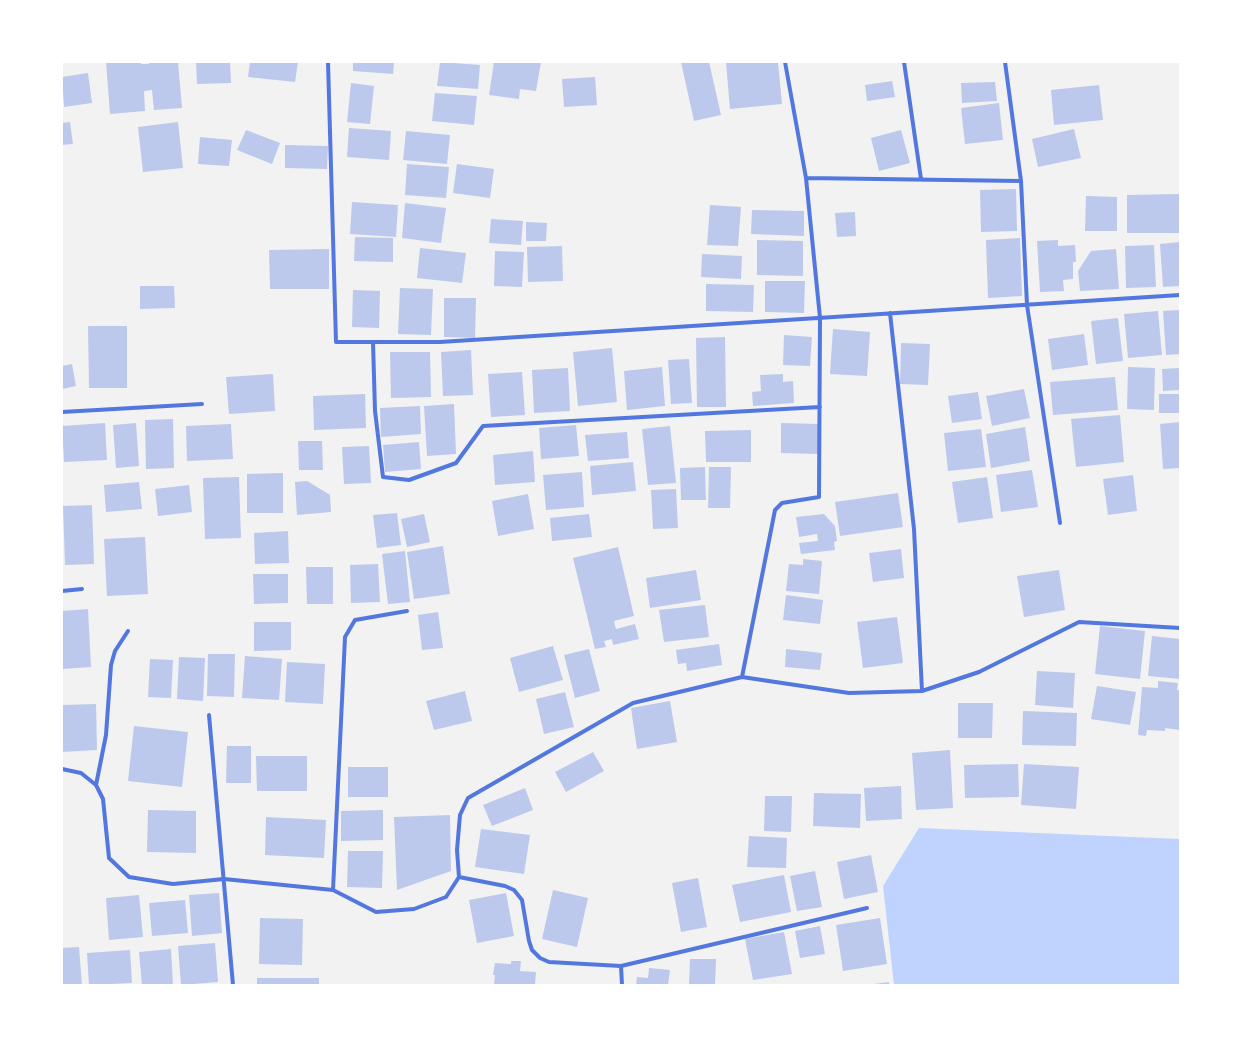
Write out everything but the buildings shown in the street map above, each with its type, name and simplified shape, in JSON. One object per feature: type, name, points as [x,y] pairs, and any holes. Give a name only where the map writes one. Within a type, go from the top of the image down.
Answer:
[{"type":"street","points":[[328,62],[336,342],[447,341],[1180,295]]},
{"type":"street","points":[[742,677],[776,510],[782,503],[819,497],[820,318],[806,178],[785,62]]},
{"type":"street","points":[[904,62],[920,179]]},
{"type":"street","points":[[1006,62],[1022,181],[1027,305],[1060,523]]},
{"type":"street","points":[[806,178],[1022,181]]},
{"type":"street","points":[[890,313],[914,529],[922,691]]},
{"type":"street","points":[[373,342],[375,411],[382,477],[408,480],[456,463],[483,426],[820,407]]},
{"type":"street","points":[[62,412],[202,404]]},
{"type":"street","points":[[62,592],[82,590]]},
{"type":"street","points":[[333,890],[345,637],[355,620],[407,611]]},
{"type":"street","points":[[62,769],[82,774],[96,785],[103,799],[108,858],[129,877],[173,884],[224,879],[333,890],[376,912],[414,909],[446,897],[459,877],[457,850],[460,815],[468,798],[633,702],[742,677],[849,693],[922,691],[979,672],[1080,622],[1180,628]]},
{"type":"street","points":[[96,785],[106,735],[111,665],[115,651],[128,631]]},
{"type":"street","points":[[209,715],[233,985]]},
{"type":"street","points":[[459,877],[505,886],[514,890],[522,900],[532,950],[540,958],[549,962],[621,966],[867,908]]},
{"type":"street","points":[[621,966],[622,985]]},
{"type":"water","points":[[919,828],[1180,839],[1180,985],[894,985],[883,886]]}]
